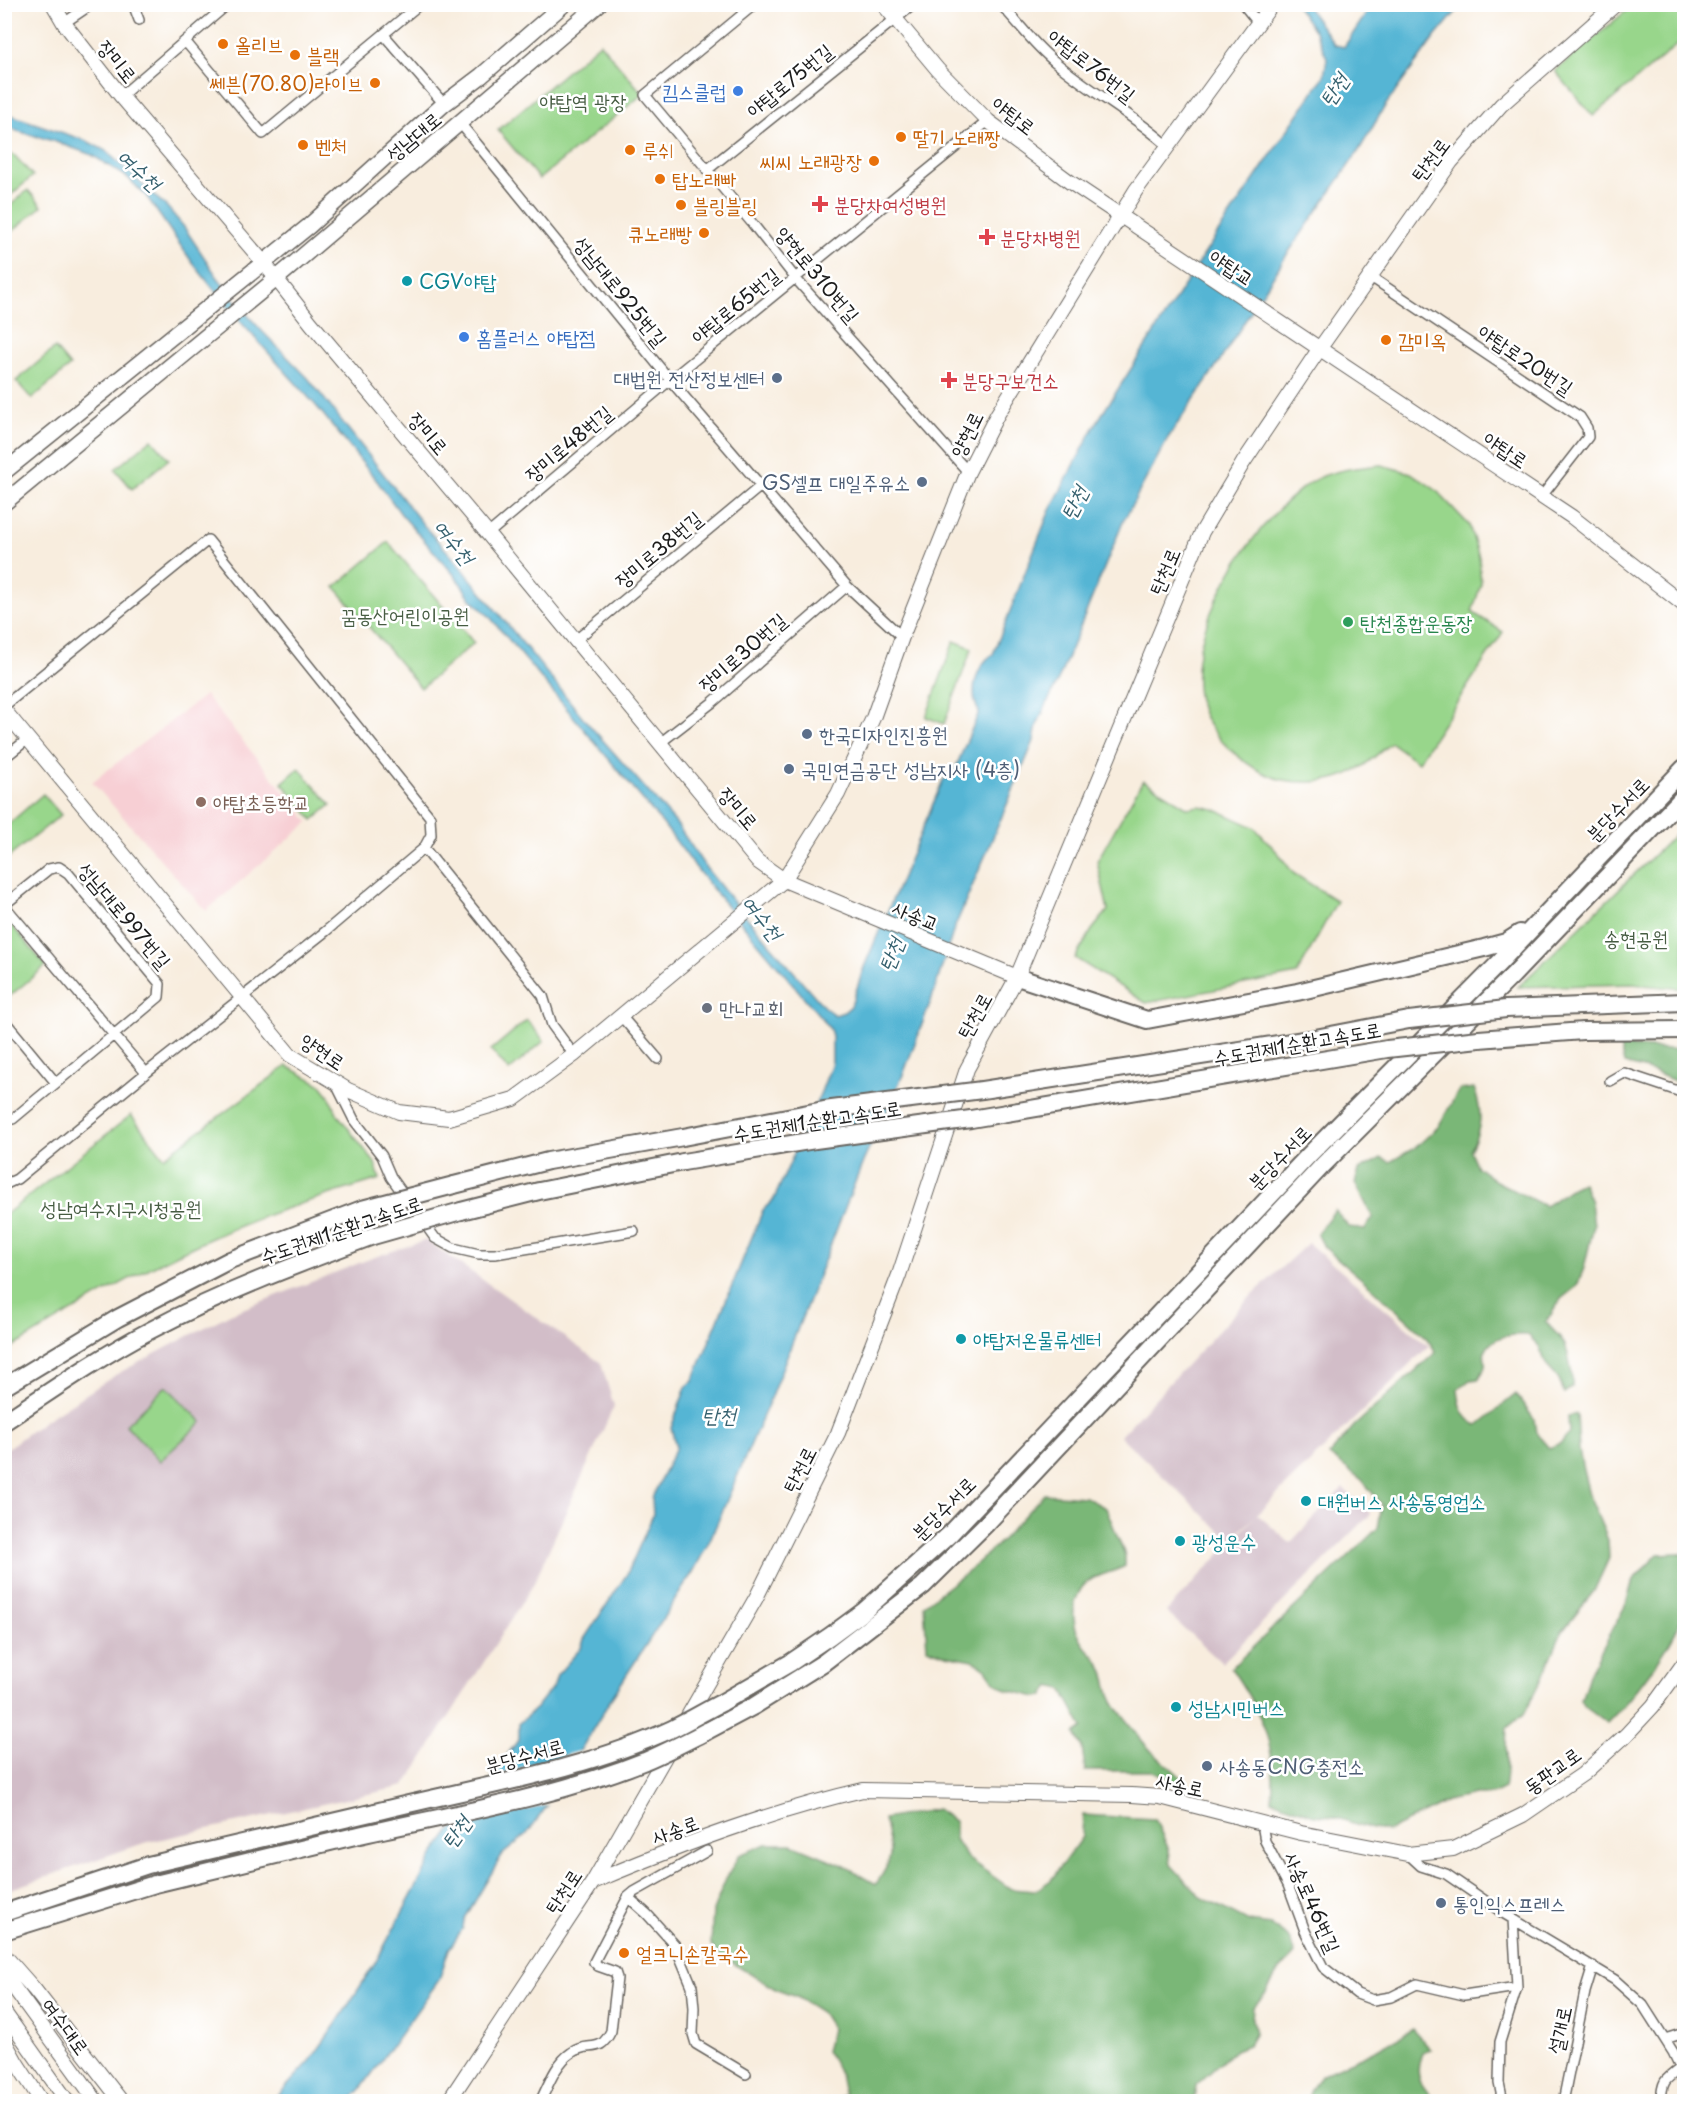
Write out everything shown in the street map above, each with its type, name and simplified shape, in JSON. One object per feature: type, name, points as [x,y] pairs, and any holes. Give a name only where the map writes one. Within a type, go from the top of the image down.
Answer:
[{"type":"highway","points":[[1641,813],[1684,759]]},
{"type":"highway","name":"분당수서로","points":[[4,1912],[148,1865],[517,1779],[584,1760],[671,1729],[790,1663],[830,1636],[864,1611],[949,1535],[1309,1155],[1541,919],[1684,768]]},
{"type":"highway","name":"분당수서로","points":[[10,1929],[155,1884],[506,1803],[645,1761],[771,1696],[823,1663],[923,1586],[987,1523],[1323,1165],[1522,966],[1684,796]]},
{"type":"highway","points":[[1017,977],[1147,1020],[1298,992],[1484,948],[1506,942],[1541,919]]},
{"type":"highway","name":"수도권제1순환고속도로","points":[[4,1388],[118,1318],[230,1260],[362,1209],[548,1161],[824,1110],[982,1090],[1310,1039],[1409,1020],[1506,1009],[1684,1002]]},
{"type":"highway","name":"수도권제1순환고속도로","points":[[4,1422],[150,1330],[251,1282],[374,1236],[461,1210],[540,1191],[683,1162],[814,1140],[971,1119],[1387,1048],[1583,1031],[1684,1030]]},
{"type":"main road","name":"장미로","points":[[52,4],[64,23],[121,96],[264,263],[757,861],[784,880],[822,897]]},
{"type":"main road","name":"성남대로","points":[[4,472],[309,226],[444,104],[564,4]]},
{"type":"main road","name":"성남대로","points":[[4,503],[276,279],[599,4]]},
{"type":"main road","name":"야탑로","points":[[883,4],[938,70],[988,121],[1070,182],[1143,231]]},
{"type":"main road","name":"탄천로","points":[[452,2100],[593,1882],[756,1598],[838,1433],[899,1275],[966,1069],[1017,977],[1202,532],[1243,463],[1320,348],[1451,162],[1501,105],[1616,4]]},
{"type":"main road","name":"양현로","points":[[4,708],[290,1055],[335,1082],[399,1112],[449,1118],[514,1099],[574,1055],[784,880],[838,794],[873,718],[902,637],[968,472],[997,415],[1025,366],[1136,190],[1271,6]]},
{"type":"main road","name":"야탑교","points":[[1143,231],[1299,335]]},
{"type":"main road","name":"야탑로","points":[[1299,335],[1542,496],[1684,604]]},
{"type":"main road","name":"사송교","points":[[822,897],[1017,977]]},
{"type":"main road","name":"동판교로","points":[[1408,1854],[1453,1849],[1523,1815],[1549,1798],[1583,1774],[1626,1735],[1653,1706],[1684,1663]]},
{"type":"main road","name":"사송로","points":[[593,1882],[631,1866],[821,1799],[863,1790],[1160,1797],[1344,1843],[1408,1854]]},
{"type":"main road","points":[[4,1955],[34,1989],[122,2102]]},
{"type":"main road","name":"여수대로","points":[[4,1974],[97,2102]]},
{"type":"main road","points":[[4,2012],[68,2102]]},
{"type":"main road","points":[[4,2040],[42,2102]]},
{"type":"street","points":[[64,23],[92,4]]},
{"type":"street","points":[[133,4],[139,20]]},
{"type":"street","points":[[121,96],[228,4]]},
{"type":"street","points":[[185,41],[263,134],[420,4]]},
{"type":"street","name":"양현로310번길","points":[[755,4],[645,95],[796,279],[968,472]]},
{"type":"street","points":[[894,18],[914,4]]},
{"type":"street","name":"야탑로76번길","points":[[1000,4],[1029,39],[1052,60],[1168,146]]},
{"type":"street","points":[[1243,4],[1259,24]]},
{"type":"street","name":"야탑로75번길","points":[[707,170],[894,18]]},
{"type":"street","points":[[384,34],[444,104]]},
{"type":"street","name":"야탑로65번길","points":[[670,380],[988,121]]},
{"type":"street","name":"성남대로925번길","points":[[460,123],[670,380],[847,585],[902,637]]},
{"type":"street","name":"야탑로20번길","points":[[1371,277],[1580,417],[1587,428],[1588,437],[1542,496]]},
{"type":"street","name":"장미로48번길","points":[[488,534],[670,380]]},
{"type":"street","name":"장미로38번길","points":[[576,640],[762,485]]},
{"type":"street","points":[[4,708],[208,540],[430,817],[431,835],[424,848],[335,924],[242,996],[17,1179],[4,1185]]},
{"type":"street","name":"장미로30번길","points":[[660,743],[713,702],[847,585]]},
{"type":"street","points":[[4,758],[28,739]]},
{"type":"street","points":[[424,848],[543,996],[552,1025],[574,1055]]},
{"type":"street","name":"성남대로997번길","points":[[4,1118],[13,1119],[114,1035],[159,997],[160,984],[68,873],[59,867],[49,869],[4,905],[114,1035],[146,1073]]},
{"type":"street","points":[[621,1016],[658,1059]]},
{"type":"street","points":[[4,1020],[56,1083]]},
{"type":"street","points":[[1610,1081],[1623,1073],[1684,1093]]},
{"type":"street","points":[[335,1082],[354,1120],[382,1156],[391,1177],[435,1238],[453,1248],[479,1254],[495,1254],[634,1231]]},
{"type":"street","name":"사송로46번길","points":[[1262,1824],[1265,1840],[1288,1885],[1305,1931],[1323,1967],[1357,1994],[1373,2000],[1391,1997],[1417,1984],[1464,1995],[1517,1987]]},
{"type":"street","points":[[540,2102],[566,2058],[579,2049],[600,2046],[611,2031],[617,1978],[615,1972],[598,1966],[594,1962],[628,1898],[634,1892],[707,1851]]},
{"type":"street","name":"사송로","points":[[1408,1854],[1421,1866],[1446,1874],[1513,1919],[1616,1980],[1643,2005],[1683,2071]]},
{"type":"street","points":[[628,1898],[647,1914],[675,1945],[692,1986],[693,2034],[696,2044],[746,2074]]},
{"type":"street","points":[[1503,2102],[1499,2083],[1500,2042],[1517,1987],[1513,1919]]},
{"type":"street","name":"설개로","points":[[1563,2102],[1585,1992],[1593,1966]]},
{"type":"street","points":[[1665,2039],[1684,2032]]},
{"type":"street","points":[[1661,2102],[1662,2085],[1665,2079],[1683,2071]]},
{"type":"shaded area","name":"야탑초등학교","points":[[205,695],[309,822],[206,911],[92,782]]},
{"type":"shaded area","points":[[426,1240],[601,1363],[614,1406],[533,1585],[405,1786],[144,1843],[5,1891],[5,1450],[43,1422],[117,1374],[230,1314],[372,1258]]},
{"type":"shaded area","points":[[1308,1243],[1429,1346],[1257,1514],[1290,1543],[1343,1488],[1371,1514],[1222,1663],[1166,1612],[1255,1517],[1230,1540],[1120,1436],[1252,1295]]},
{"type":"green space","points":[[1633,5],[1684,5],[1684,39],[1593,116],[1555,71]]},
{"type":"green space","name":"야탑역 광장","points":[[600,43],[643,94],[539,179],[498,130]]},
{"type":"green space","points":[[4,152],[15,156],[33,176],[5,200]]},
{"type":"green space","points":[[28,190],[42,206],[8,235],[5,231],[5,210]]},
{"type":"green space","points":[[55,348],[70,366],[32,399],[16,381]]},
{"type":"green space","points":[[152,439],[169,459],[132,489],[115,469]]},
{"type":"green space","name":"탄천종합운동장","points":[[1381,465],[1411,473],[1436,490],[1469,525],[1479,557],[1481,584],[1472,612],[1503,632],[1418,762],[1391,743],[1363,766],[1337,778],[1314,782],[1284,780],[1259,771],[1247,763],[1223,743],[1206,720],[1201,708],[1197,679],[1200,647],[1210,615],[1225,582],[1244,551],[1288,500],[1311,482],[1328,474]]},
{"type":"green space","name":"꿈동산어린이공원","points":[[388,542],[474,643],[421,688],[335,587]]},
{"type":"green space","points":[[954,641],[972,648],[944,724],[926,717]]},
{"type":"green space","points":[[299,768],[331,805],[313,820],[282,783]]},
{"type":"green space","points":[[1143,780],[1188,808],[1199,806],[1214,809],[1254,827],[1293,873],[1337,901],[1297,974],[1146,1003],[1075,958],[1092,930],[1108,910],[1097,861]]},
{"type":"green space","points":[[43,794],[61,815],[5,860],[5,827]]},
{"type":"green space","name":"송현공원","points":[[1684,826],[1684,989],[1632,984],[1518,987]]},
{"type":"green space","points":[[5,920],[46,966],[5,1000]]},
{"type":"green space","points":[[527,1020],[544,1041],[509,1071],[491,1050]]},
{"type":"green space","points":[[1620,1046],[1684,1050],[1684,1085],[1654,1072],[1624,1064]]},
{"type":"green space","name":"성남여수지구시청공원","points":[[287,1066],[320,1084],[328,1094],[338,1115],[375,1163],[380,1179],[270,1214],[222,1233],[158,1264],[65,1315],[5,1352],[5,1215],[131,1115],[164,1157]]},
{"type":"green space","points":[[1474,1088],[1480,1120],[1470,1151],[1477,1167],[1496,1181],[1545,1206],[1583,1183],[1591,1202],[1594,1225],[1584,1268],[1577,1286],[1561,1299],[1546,1322],[1564,1343],[1570,1362],[1572,1387],[1564,1393],[1559,1379],[1547,1366],[1539,1346],[1528,1335],[1510,1335],[1488,1346],[1484,1353],[1485,1367],[1479,1379],[1470,1380],[1458,1389],[1459,1400],[1465,1415],[1478,1425],[1516,1394],[1534,1419],[1536,1433],[1549,1448],[1561,1443],[1569,1433],[1568,1416],[1577,1414],[1579,1450],[1583,1470],[1590,1498],[1608,1540],[1609,1558],[1594,1591],[1562,1632],[1524,1714],[1507,1728],[1504,1789],[1492,1795],[1475,1795],[1451,1800],[1388,1831],[1372,1829],[1334,1817],[1314,1815],[1272,1800],[1272,1762],[1265,1730],[1251,1700],[1231,1668],[1378,1528],[1382,1505],[1362,1480],[1329,1455],[1354,1426],[1436,1352],[1425,1336],[1324,1247],[1317,1233],[1335,1210],[1349,1227],[1365,1229],[1373,1218],[1355,1183],[1359,1170],[1381,1158],[1390,1162],[1416,1147],[1438,1127],[1459,1090]]},
{"type":"green space","points":[[166,1386],[202,1422],[160,1461],[126,1425]]},
{"type":"green space","points":[[1044,1494],[1085,1497],[1106,1508],[1125,1555],[1125,1566],[1096,1577],[1085,1584],[1075,1603],[1075,1625],[1080,1639],[1103,1670],[1115,1704],[1149,1749],[1183,1779],[1178,1783],[1153,1771],[1085,1771],[1082,1746],[1075,1734],[1083,1728],[1062,1689],[1050,1686],[1044,1696],[1037,1697],[1007,1690],[995,1682],[986,1669],[973,1660],[946,1655],[927,1648],[924,1605],[971,1569],[997,1545]]},
{"type":"green space","points":[[1680,1553],[1684,1555],[1686,1590],[1684,1610],[1679,1624],[1652,1670],[1607,1723],[1585,1707],[1581,1700],[1590,1672],[1626,1604],[1633,1580],[1658,1554]]},
{"type":"green space","points":[[937,1809],[955,1822],[955,1839],[967,1858],[1011,1889],[1035,1891],[1051,1880],[1082,1837],[1083,1815],[1155,1819],[1169,1850],[1171,1865],[1201,1897],[1249,1922],[1271,1925],[1288,1937],[1295,1953],[1253,2007],[1252,2021],[1255,2033],[1248,2045],[1235,2050],[1196,2085],[1194,2101],[836,2101],[844,2094],[840,2074],[826,2051],[832,2029],[821,2012],[799,1998],[777,1990],[717,1954],[711,1945],[713,1911],[739,1855],[766,1844],[792,1844],[843,1865],[876,1884],[887,1867],[890,1853],[884,1819]]},
{"type":"green space","points":[[1413,2029],[1431,2050],[1422,2053],[1418,2069],[1420,2080],[1436,2101],[1307,2101],[1320,2075],[1372,2052]]},
{"type":"water","name":"탄천","points":[[1296,5],[1306,5],[1335,45],[1344,47],[1372,5],[1462,5],[1435,37],[1385,106],[1358,152],[1286,256],[1168,438],[1123,522],[954,929],[932,998],[903,1075],[863,1162],[769,1402],[710,1540],[693,1572],[611,1699],[547,1806],[526,1835],[502,1855],[464,1920],[463,1928],[449,1949],[439,1980],[361,2089],[350,2101],[273,2101],[310,2061],[336,2024],[374,1965],[434,1854],[519,1739],[519,1723],[536,1708],[554,1685],[557,1675],[581,1648],[584,1639],[627,1574],[653,1515],[652,1498],[676,1447],[671,1428],[686,1387],[693,1381],[763,1210],[774,1199],[821,1092],[832,1063],[832,1036],[823,1020],[706,881],[663,824],[489,616],[471,599],[456,577],[401,514],[318,408],[230,310],[192,262],[147,197],[127,177],[92,155],[17,131],[5,124],[5,113],[87,141],[106,151],[168,208],[184,227],[236,302],[308,378],[426,528],[457,562],[585,720],[676,823],[706,868],[732,900],[825,1008],[835,1015],[851,1006],[864,967],[943,780],[953,774],[979,712],[974,697],[975,681],[982,666],[993,654],[1049,512],[1097,422],[1216,236],[1324,76],[1327,58],[1316,33]]},
{"type":"pier","points":[[584,1750],[552,1804],[451,1828],[487,1778]]},
{"type":"place","name":"올리브","points":[[223,44]]},
{"type":"place","name":"블랙","points":[[295,55]]},
{"type":"place","name":"쎄븐(70.80)라이브","points":[[375,83]]},
{"type":"place","name":"킴스클럽","points":[[738,91]]},
{"type":"place","name":"딸기 노래짱","points":[[901,137]]},
{"type":"place","name":"벤처","points":[[303,145]]},
{"type":"place","name":"루쉬","points":[[630,150]]},
{"type":"place","name":"씨씨 노래광장","points":[[874,161]]},
{"type":"place","name":"탑노래빠","points":[[660,179]]},
{"type":"place","name":"분당차여성병원","points":[[820,204]]},
{"type":"place","name":"블링블링","points":[[681,205]]},
{"type":"place","name":"큐노래빵","points":[[704,233]]},
{"type":"place","name":"분당차병원","points":[[987,237]]},
{"type":"place","name":"CGV야탑","points":[[407,281]]},
{"type":"place","name":"홈플러스 야탑점","points":[[464,337]]},
{"type":"place","name":"감미옥","points":[[1386,340]]},
{"type":"place","name":"대법원 전산정보센터","points":[[777,378]]},
{"type":"place","name":"분당구보건소","points":[[949,380]]},
{"type":"place","name":"GS셀프 대일주유소","points":[[922,482]]},
{"type":"place","name":"탄천종합운동장","points":[[1348,622]]},
{"type":"place","name":"한국디자인진흥원","points":[[807,734]]},
{"type":"place","name":"국민연금공단 성남지사 (4층)","points":[[789,769]]},
{"type":"place","name":"야탑초등학교","points":[[201,802]]},
{"type":"place","name":"만나교회","points":[[707,1008]]},
{"type":"place","name":"야탑저온물류센터","points":[[961,1339]]},
{"type":"place","name":"대원버스 사송동영업소","points":[[1306,1501]]},
{"type":"place","name":"광성운수","points":[[1180,1541]]},
{"type":"place","name":"성남시민버스","points":[[1176,1707]]},
{"type":"place","name":"사송동CNG충전소","points":[[1207,1766]]},
{"type":"place","name":"통인익스프레스","points":[[1441,1903]]},
{"type":"place","name":"얼크니손칼국수","points":[[624,1953]]},
{"type":"water label","name":"여수천","points":[[140,169]]},
{"type":"water label","name":"여수천","points":[[455,541]]},
{"type":"water label","name":"여수천","points":[[763,917]]}]
